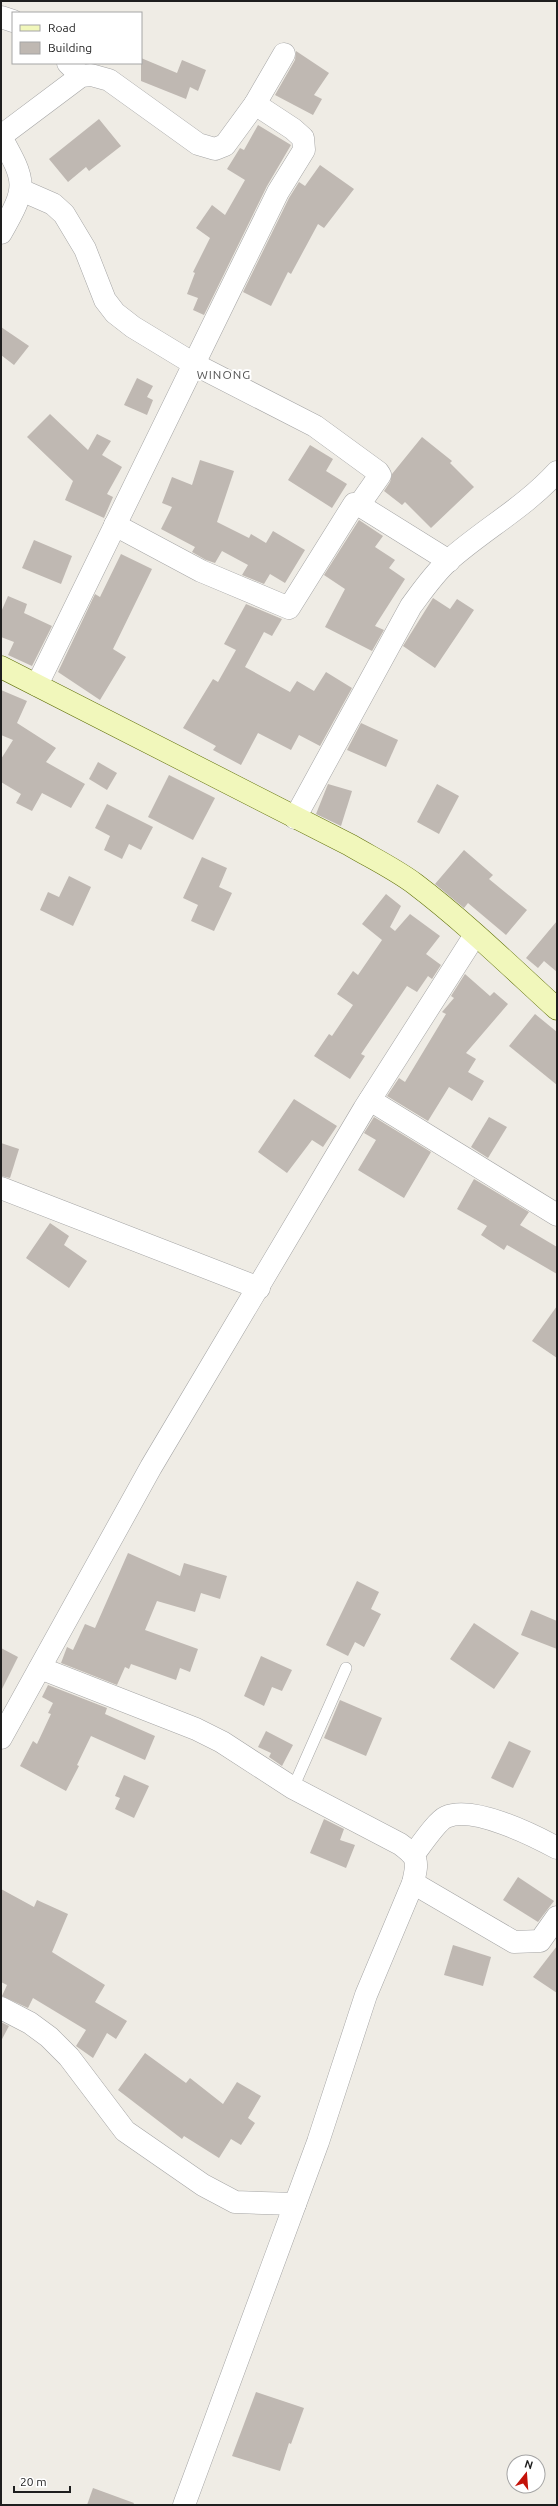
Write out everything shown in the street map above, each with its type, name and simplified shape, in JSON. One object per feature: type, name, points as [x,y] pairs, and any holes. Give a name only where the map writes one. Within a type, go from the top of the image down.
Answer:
[{"type":"street","points":[[1,17],[12,21]]},
{"type":"street","points":[[1,233],[21,190],[19,169],[1,137],[75,69],[109,80],[198,144],[215,149],[225,145],[255,104],[284,54]]},
{"type":"street","points":[[37,685],[278,192],[304,150],[303,138],[293,129],[255,104]]},
{"type":"street","points":[[21,190],[53,204],[64,214],[85,249],[105,300],[115,313],[133,327],[194,364],[315,426],[378,472],[380,475],[359,505]]},
{"type":"street","points":[[295,818],[411,606],[430,580],[448,561],[529,501],[557,472]]},
{"type":"street","points":[[115,525],[201,571],[297,611],[352,505],[359,505],[448,561]]},
{"type":"street","points":[[1,667],[350,845],[414,884],[475,935],[557,1009]]},
{"type":"street","points":[[1,1738],[151,1467],[370,1100],[475,935]]},
{"type":"street","points":[[370,1100],[557,1213]]},
{"type":"street","points":[[1,1188],[259,1288]]},
{"type":"street","points":[[40,1668],[196,1729],[222,1742],[293,1788],[400,1844],[414,1854],[417,1866],[413,1883],[366,1995],[295,2204],[184,2505]]},
{"type":"street","points":[[414,1854],[445,1817],[458,1814],[481,1816],[557,1848]]},
{"type":"street","points":[[413,1883],[514,1942],[540,1941],[557,1918]]},
{"type":"street","points":[[1,2008],[30,2023],[49,2037],[69,2057],[125,2131],[203,2185],[235,2202],[295,2204]]},
{"type":"lane","points":[[293,1788],[346,1668]]},
{"type":"building","points":[[296,51],[329,73],[314,95],[322,99],[313,115],[275,95],[295,60]]},
{"type":"building","points":[[142,58],[177,73],[182,60],[206,70],[198,91],[190,87],[186,99],[141,81]]},
{"type":"building","points":[[99,119],[121,146],[89,171],[86,167],[68,182],[49,159]]},
{"type":"building","points":[[258,125],[291,145],[267,186],[204,315],[193,310],[198,298],[187,294],[195,273],[193,272],[210,238],[196,228],[212,205],[225,215],[245,180],[227,169],[240,148],[244,150]]},
{"type":"building","points":[[320,165],[354,189],[324,228],[318,224],[291,274],[288,272],[271,306],[243,292],[289,198],[299,182],[305,186]]},
{"type":"building","points":[[1,327],[29,346],[14,365],[1,355]]},
{"type":"building","points":[[137,378],[153,386],[147,397],[153,400],[147,415],[124,405]]},
{"type":"building","points":[[50,414],[88,450],[97,434],[111,441],[102,455],[122,467],[107,494],[113,497],[104,518],[65,500],[73,481],[27,437]]},
{"type":"building","points":[[422,437],[452,461],[450,463],[474,487],[431,528],[405,502],[402,505],[384,491],[390,482],[392,474]]},
{"type":"building","points":[[310,445],[333,459],[326,471],[347,484],[332,508],[288,480]]},
{"type":"building","points":[[200,460],[234,471],[217,522],[249,538],[251,534],[266,543],[273,531],[305,550],[285,583],[270,574],[264,584],[242,575],[248,565],[222,551],[215,563],[206,560],[192,552],[195,547],[161,529],[172,507],[162,503],[172,477],[192,485]]},
{"type":"building","points":[[359,520],[383,536],[375,547],[395,560],[389,568],[405,579],[375,626],[384,630],[372,651],[325,627],[345,589],[324,575]]},
{"type":"building","points":[[34,540],[72,556],[61,584],[22,568]]},
{"type":"building","points":[[121,554],[152,569],[113,649],[126,657],[100,700],[58,672],[95,594],[100,597]]},
{"type":"building","points":[[8,596],[27,604],[24,613],[52,626],[32,666],[8,655],[14,642],[1,637],[1,612]]},
{"type":"building","points":[[433,598],[450,609],[457,599],[474,610],[435,668],[403,646]]},
{"type":"building","points":[[246,604],[282,619],[272,636],[264,632],[245,667],[290,692],[297,681],[314,691],[326,672],[352,688],[320,746],[299,735],[291,750],[258,733],[241,765],[213,750],[216,746],[183,728],[213,679],[218,682],[236,650],[224,644]]},
{"type":"building","points":[[1,690],[27,701],[17,723],[56,748],[46,762],[85,784],[71,808],[42,793],[32,811],[16,803],[21,794],[1,782],[1,759],[13,740],[1,735]]},
{"type":"building","points":[[361,723],[398,740],[386,767],[347,750]]},
{"type":"building","points":[[98,762],[117,773],[107,790],[89,779]]},
{"type":"building","points":[[169,775],[215,798],[193,840],[148,817]]},
{"type":"building","points":[[328,784],[352,791],[341,826],[316,814]]},
{"type":"building","points":[[437,784],[459,796],[439,834],[417,822]]},
{"type":"building","points":[[107,804],[153,827],[141,850],[129,844],[122,859],[104,850],[110,836],[95,828]]},
{"type":"building","points":[[464,850],[493,875],[489,879],[527,910],[506,935],[468,903],[464,908],[435,884]]},
{"type":"building","points":[[202,857],[227,868],[219,887],[232,893],[214,931],[191,921],[198,905],[183,898]]},
{"type":"building","points":[[69,876],[91,887],[73,926],[40,910],[48,892],[59,897]]},
{"type":"building","points":[[386,894],[401,906],[390,927],[395,931],[410,914],[440,936],[426,954],[441,965],[432,979],[428,976],[417,992],[407,986],[361,1054],[365,1056],[350,1079],[314,1056],[329,1034],[332,1036],[353,1005],[337,994],[353,971],[358,975],[382,940],[362,924]]},
{"type":"building","points":[[557,921],[557,972],[544,961],[538,968],[526,958]]},
{"type":"building","points":[[465,974],[490,996],[494,992],[508,1004],[466,1053],[476,1059],[468,1072],[484,1081],[472,1101],[449,1087],[428,1121],[387,1096],[399,1078],[405,1082],[446,1014],[442,1012],[454,998],[451,996]]},
{"type":"building","points":[[535,1014],[557,1032],[557,1085],[509,1046]]},
{"type":"building","points":[[294,1099],[337,1126],[323,1147],[312,1140],[287,1173],[258,1152]]},
{"type":"building","points":[[374,1117],[431,1152],[404,1198],[358,1170],[376,1140],[364,1133]]},
{"type":"building","points":[[489,1117],[507,1127],[488,1158],[471,1147]]},
{"type":"building","points":[[1,1143],[19,1149],[10,1178],[1,1176]]},
{"type":"building","points":[[474,1179],[529,1212],[520,1225],[557,1247],[557,1274],[507,1245],[504,1250],[481,1235],[487,1226],[457,1209]]},
{"type":"building","points":[[50,1223],[69,1236],[64,1245],[87,1261],[69,1288],[26,1258]]},
{"type":"building","points":[[557,1306],[557,1358],[532,1341]]},
{"type":"building","points":[[128,1553],[180,1576],[184,1563],[227,1576],[220,1599],[201,1593],[195,1612],[157,1601],[145,1630],[198,1649],[190,1672],[180,1668],[176,1680],[131,1664],[129,1669],[125,1667],[117,1685],[61,1663],[67,1647],[73,1650],[85,1624],[95,1628]]},
{"type":"building","points":[[357,1581],[379,1592],[371,1609],[381,1614],[364,1647],[355,1642],[348,1656],[326,1645]]},
{"type":"building","points":[[531,1610],[557,1621],[557,1649],[521,1635]]},
{"type":"building","points":[[474,1623],[519,1653],[494,1689],[450,1659]]},
{"type":"building","points":[[1,1648],[18,1657],[1,1691]]},
{"type":"building","points":[[261,1656],[292,1670],[282,1691],[272,1687],[264,1706],[244,1696]]},
{"type":"building","points":[[48,1685],[107,1708],[105,1714],[155,1736],[145,1760],[91,1736],[77,1765],[79,1766],[66,1791],[20,1766],[33,1741],[37,1744],[51,1714],[48,1713],[53,1703],[42,1697]]},
{"type":"building","points":[[340,1700],[382,1718],[366,1756],[324,1738]]},
{"type":"building","points":[[266,1731],[293,1745],[282,1766],[269,1757],[271,1753],[258,1747]]},
{"type":"building","points":[[509,1741],[531,1751],[513,1788],[491,1778]]},
{"type":"building","points":[[124,1775],[149,1786],[134,1818],[115,1809],[120,1798],[115,1796]]},
{"type":"building","points":[[324,1819],[344,1829],[340,1840],[355,1845],[346,1868],[310,1853]]},
{"type":"building","points":[[518,1877],[554,1901],[538,1922],[503,1900]]},
{"type":"building","points":[[1,1889],[34,1907],[37,1900],[68,1914],[52,1952],[105,1985],[95,2002],[127,2021],[116,2039],[107,2033],[93,2058],[76,2046],[86,2030],[33,1998],[28,2008],[2,1996],[7,1985],[1,1982]]},
{"type":"building","points":[[453,1945],[491,1957],[483,1986],[444,1975]]},
{"type":"building","points":[[557,1946],[557,1993],[533,1977]]},
{"type":"building","points":[[1,2022],[9,2026],[1,2041]]},
{"type":"building","points":[[145,2053],[186,2083],[190,2078],[223,2104],[237,2082],[261,2096],[248,2118],[255,2123],[241,2145],[231,2139],[219,2158],[184,2136],[182,2139],[118,2090]]},
{"type":"building","points":[[256,2392],[304,2408],[291,2444],[289,2443],[280,2471],[232,2456]]},
{"type":"building","points":[[93,2488],[134,2503],[133,2505],[87,2505]]},
{"type":"district","name":"WINONG","points":[[224,375]]}]
